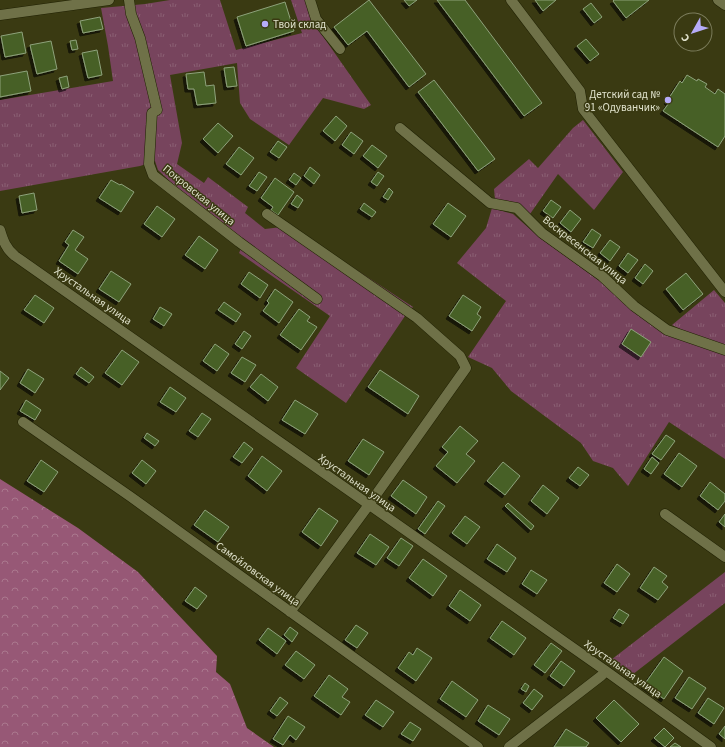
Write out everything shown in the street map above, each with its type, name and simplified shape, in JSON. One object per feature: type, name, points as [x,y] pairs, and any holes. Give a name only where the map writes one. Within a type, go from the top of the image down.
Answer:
[{"type":"street","points":[[0,16],[109,0]]},
{"type":"street","name":"Покровская улица","points":[[129,0],[131,14],[140,38],[157,110],[152,113],[149,164],[153,175],[239,242],[317,299]]},
{"type":"street","points":[[310,0],[316,19],[340,49]]},
{"type":"street","points":[[511,0],[580,91],[583,109],[725,292]]},
{"type":"street","points":[[718,0],[725,5]]},
{"type":"street","name":"Воскресенская улица","points":[[400,128],[490,203],[517,208],[542,233],[602,276],[634,306],[668,330],[725,350]]},
{"type":"street","points":[[267,214],[417,318],[460,356],[466,368],[368,506],[290,612]]},
{"type":"street","name":"Хрустальная улица","points":[[0,230],[4,242],[10,252],[15,256],[159,356],[368,506],[711,747]]},
{"type":"street","name":"Самойловская улица","points":[[23,422],[131,497],[478,747]]},
{"type":"street","points":[[665,514],[725,557]]},
{"type":"street","points":[[508,747],[606,672]]},
{"type":"green space","points":[[170,0],[220,0],[236,50],[302,33],[291,0],[305,0],[313,22],[371,105],[364,109],[323,98],[289,145],[250,119],[240,103],[237,63],[170,75],[182,143],[177,164],[204,183],[208,177],[248,207],[245,213],[265,229],[290,226],[413,307],[405,316],[346,403],[296,368],[330,316],[239,253],[245,240],[174,185],[158,170],[155,161],[140,166],[0,191],[0,100],[113,81],[101,8]]},
{"type":"green space","points":[[583,120],[623,172],[594,210],[558,174],[530,214],[518,203],[495,199],[494,189],[529,159],[538,168],[573,128]]},
{"type":"green space","points":[[492,208],[513,214],[540,238],[598,280],[665,333],[725,355],[725,459],[669,422],[628,486],[613,468],[593,461],[581,443],[511,391],[492,368],[468,357],[506,301],[457,263],[486,228]]},
{"type":"green space","points":[[714,290],[725,303],[725,346],[672,325]]},
{"type":"green space","points":[[0,479],[78,528],[138,572],[217,656],[216,672],[230,684],[247,728],[274,747],[0,747]]},
{"type":"green space","points":[[725,572],[725,603],[628,678],[607,663]]},
{"type":"building","points":[[369,0],[426,74],[409,87],[367,31],[348,45],[334,27]]},
{"type":"building","points":[[404,0],[417,0],[409,6]]},
{"type":"building","points":[[437,0],[465,0],[542,103],[524,116]]},
{"type":"building","points":[[535,0],[556,0],[543,11]]},
{"type":"building","points":[[649,0],[626,18],[613,1]]},
{"type":"building","name":"Твой склад","points":[[285,2],[294,31],[246,46],[237,17]]},
{"type":"building","points":[[591,3],[602,17],[594,23],[583,9]]},
{"type":"building","points":[[100,17],[103,29],[83,33],[80,21]]},
{"type":"building","points":[[22,32],[26,53],[5,57],[1,36]]},
{"type":"building","points":[[586,39],[599,54],[590,61],[577,46]]},
{"type":"building","points":[[76,40],[78,49],[72,50],[70,41]]},
{"type":"building","points":[[51,41],[57,69],[37,74],[30,45]]},
{"type":"building","points":[[97,50],[102,75],[88,78],[82,53]]},
{"type":"building","points":[[234,67],[237,86],[227,87],[224,68]]},
{"type":"building","points":[[27,71],[31,91],[0,97],[0,76]]},
{"type":"building","points":[[204,72],[206,86],[214,85],[216,103],[197,105],[194,89],[188,89],[186,74]]},
{"type":"building","points":[[687,75],[697,81],[698,79],[707,84],[705,87],[715,94],[718,89],[725,94],[725,136],[718,147],[663,111],[669,103],[667,101],[680,81],[682,83]]},
{"type":"building","points":[[67,76],[69,87],[62,89],[59,78]]},
{"type":"building","points":[[434,80],[495,159],[478,171],[418,92]]},
{"type":"building","points":[[336,116],[347,126],[335,141],[323,131]]},
{"type":"building","points":[[218,123],[233,136],[218,153],[203,139]]},
{"type":"building","points":[[351,132],[363,141],[354,154],[342,145]]},
{"type":"building","points":[[278,141],[287,147],[279,158],[270,152]]},
{"type":"building","points":[[372,145],[387,156],[378,168],[363,156]]},
{"type":"building","points":[[239,147],[254,158],[241,175],[226,164]]},
{"type":"building","points":[[310,167],[320,175],[314,184],[304,176]]},
{"type":"building","points":[[259,172],[267,177],[257,191],[249,186]]},
{"type":"building","points":[[378,172],[384,176],[377,186],[371,182]]},
{"type":"building","points":[[294,173],[301,178],[296,185],[289,180]]},
{"type":"building","points":[[275,178],[294,192],[278,215],[271,210],[273,207],[261,198]]},
{"type":"building","points":[[111,180],[134,192],[121,212],[99,198]]},
{"type":"building","points":[[389,188],[393,192],[388,200],[383,197]]},
{"type":"building","points":[[34,193],[37,210],[22,213],[19,196]]},
{"type":"building","points":[[297,195],[303,200],[298,208],[291,204]]},
{"type":"building","points":[[551,200],[561,207],[553,218],[543,211]]},
{"type":"building","points":[[364,203],[376,212],[372,217],[360,209]]},
{"type":"building","points":[[448,203],[466,216],[451,237],[433,224]]},
{"type":"building","points":[[157,206],[175,219],[162,237],[144,224]]},
{"type":"building","points":[[570,210],[581,219],[571,232],[560,223]]},
{"type":"building","points":[[592,229],[601,235],[593,248],[583,242]]},
{"type":"building","points":[[73,230],[84,237],[75,250],[88,259],[78,274],[59,261],[69,245],[65,242]]},
{"type":"building","points":[[199,236],[218,250],[205,269],[185,255]]},
{"type":"building","points":[[610,240],[620,247],[610,261],[600,253]]},
{"type":"building","points":[[628,253],[638,260],[628,273],[619,266]]},
{"type":"building","points":[[645,264],[653,271],[643,284],[635,278]]},
{"type":"building","points":[[111,271],[131,284],[119,302],[99,289]]},
{"type":"building","points":[[249,272],[268,285],[260,298],[241,284]]},
{"type":"building","points":[[686,273],[703,294],[683,310],[666,289]]},
{"type":"building","points":[[275,289],[293,302],[279,323],[263,311],[269,303],[267,301]]},
{"type":"building","points":[[35,295],[54,308],[44,323],[24,310]]},
{"type":"building","points":[[463,295],[481,307],[477,314],[481,317],[472,331],[449,316]]},
{"type":"building","points":[[224,302],[241,314],[236,322],[218,310]]},
{"type":"building","points":[[160,307],[172,314],[164,326],[153,319]]},
{"type":"building","points":[[299,309],[310,317],[307,321],[317,327],[301,350],[280,335]]},
{"type":"building","points":[[631,329],[651,342],[641,357],[622,344]]},
{"type":"building","points":[[244,331],[251,336],[242,349],[235,344]]},
{"type":"building","points":[[215,344],[229,354],[217,371],[203,361]]},
{"type":"building","points":[[122,350],[139,362],[122,385],[105,373]]},
{"type":"building","points":[[242,357],[256,365],[245,382],[231,373]]},
{"type":"building","points":[[81,367],[94,377],[89,383],[76,374]]},
{"type":"building","points":[[28,369],[44,379],[35,393],[20,383]]},
{"type":"building","points":[[380,370],[419,396],[408,414],[368,387]]},
{"type":"building","points":[[0,371],[9,378],[0,390]]},
{"type":"building","points":[[261,374],[278,387],[268,401],[250,387]]},
{"type":"building","points":[[170,387],[186,398],[176,412],[160,402]]},
{"type":"building","points":[[26,400],[41,410],[35,420],[20,411]]},
{"type":"building","points":[[295,400],[318,414],[305,434],[282,420]]},
{"type":"building","points":[[202,413],[211,419],[198,437],[189,431]]},
{"type":"building","points":[[460,426],[478,441],[466,454],[475,461],[457,483],[436,466],[448,452],[442,447]]},
{"type":"building","points":[[147,433],[159,441],[155,446],[144,438]]},
{"type":"building","points":[[666,435],[675,441],[661,460],[652,454]]},
{"type":"building","points":[[363,439],[384,452],[369,475],[348,461]]},
{"type":"building","points":[[244,442],[253,449],[242,463],[233,457]]},
{"type":"building","points":[[679,453],[697,466],[682,487],[664,474]]},
{"type":"building","points":[[262,456],[282,471],[267,491],[248,476]]},
{"type":"building","points":[[652,457],[659,463],[651,474],[644,469]]},
{"type":"building","points":[[41,460],[58,472],[44,492],[27,481]]},
{"type":"building","points":[[142,460],[156,471],[146,484],[132,473]]},
{"type":"building","points":[[503,462],[520,476],[505,495],[487,481]]},
{"type":"building","points":[[578,467],[589,475],[580,486],[569,478]]},
{"type":"building","points":[[403,480],[427,497],[416,514],[391,496]]},
{"type":"building","points":[[710,482],[725,494],[725,501],[718,510],[700,496]]},
{"type":"building","points":[[543,485],[559,498],[547,514],[531,501]]},
{"type":"building","points":[[438,501],[445,506],[425,534],[418,529]]},
{"type":"building","points":[[508,503],[534,526],[531,530],[505,506]]},
{"type":"building","points":[[319,508],[338,521],[321,546],[302,532]]},
{"type":"building","points":[[205,510],[229,527],[218,542],[194,525]]},
{"type":"building","points":[[725,514],[725,527],[719,522]]},
{"type":"building","points":[[465,516],[480,527],[467,544],[452,533]]},
{"type":"building","points":[[370,534],[389,547],[376,565],[357,553]]},
{"type":"building","points":[[401,538],[413,546],[399,566],[387,558]]},
{"type":"building","points":[[497,544],[516,558],[507,572],[487,559]]},
{"type":"building","points":[[423,559],[447,576],[433,596],[409,578]]},
{"type":"building","points":[[617,564],[630,574],[617,592],[604,583]]},
{"type":"building","points":[[654,567],[667,576],[662,582],[668,587],[658,600],[640,588]]},
{"type":"building","points":[[531,570],[547,580],[537,594],[522,584]]},
{"type":"building","points":[[195,587],[207,596],[197,609],[185,601]]},
{"type":"building","points":[[460,590],[481,605],[470,621],[449,606]]},
{"type":"building","points":[[619,609],[629,615],[623,624],[613,618]]},
{"type":"building","points":[[502,621],[526,638],[514,655],[490,638]]},
{"type":"building","points":[[356,625],[368,633],[357,648],[345,640]]},
{"type":"building","points":[[290,627],[298,633],[292,642],[284,635]]},
{"type":"building","points":[[268,628],[286,641],[277,654],[259,640]]},
{"type":"building","points":[[551,643],[562,651],[545,673],[534,665]]},
{"type":"building","points":[[417,648],[432,658],[416,681],[398,668],[409,652],[413,655]]},
{"type":"building","points":[[296,651],[315,665],[304,679],[285,665]]},
{"type":"building","points":[[664,657],[683,671],[664,699],[644,685]]},
{"type":"building","points":[[561,661],[575,671],[564,686],[550,676]]},
{"type":"building","points":[[329,675],[348,689],[342,697],[350,702],[341,715],[314,696]]},
{"type":"building","points":[[689,677],[706,688],[692,709],[675,698]]},
{"type":"building","points":[[452,681],[478,700],[466,717],[440,699]]},
{"type":"building","points":[[525,683],[529,686],[526,692],[521,689]]},
{"type":"building","points":[[534,689],[543,696],[532,710],[523,703]]},
{"type":"building","points":[[280,697],[288,703],[277,716],[270,711]]},
{"type":"building","points":[[708,698],[724,708],[714,724],[698,713]]},
{"type":"building","points":[[376,700],[394,712],[383,727],[365,715]]},
{"type":"building","points":[[614,700],[639,724],[621,742],[596,718]]},
{"type":"building","points":[[488,705],[510,719],[499,735],[478,721]]},
{"type":"building","points":[[288,716],[305,727],[296,740],[290,735],[283,745],[273,739]]},
{"type":"building","points":[[410,722],[421,729],[413,741],[401,734]]},
{"type":"building","points":[[725,726],[725,739],[719,734]]},
{"type":"building","points":[[664,728],[674,738],[665,747],[654,738]]},
{"type":"building","points":[[566,729],[589,743],[586,747],[554,747]]},
{"type":"building","points":[[675,743],[681,747],[670,747]]},
{"type":"place","name":"Твой склад","points":[[265,24]]},
{"type":"place","name":"Детский сад № 91 «Одуванчик»","points":[[668,100]]}]
